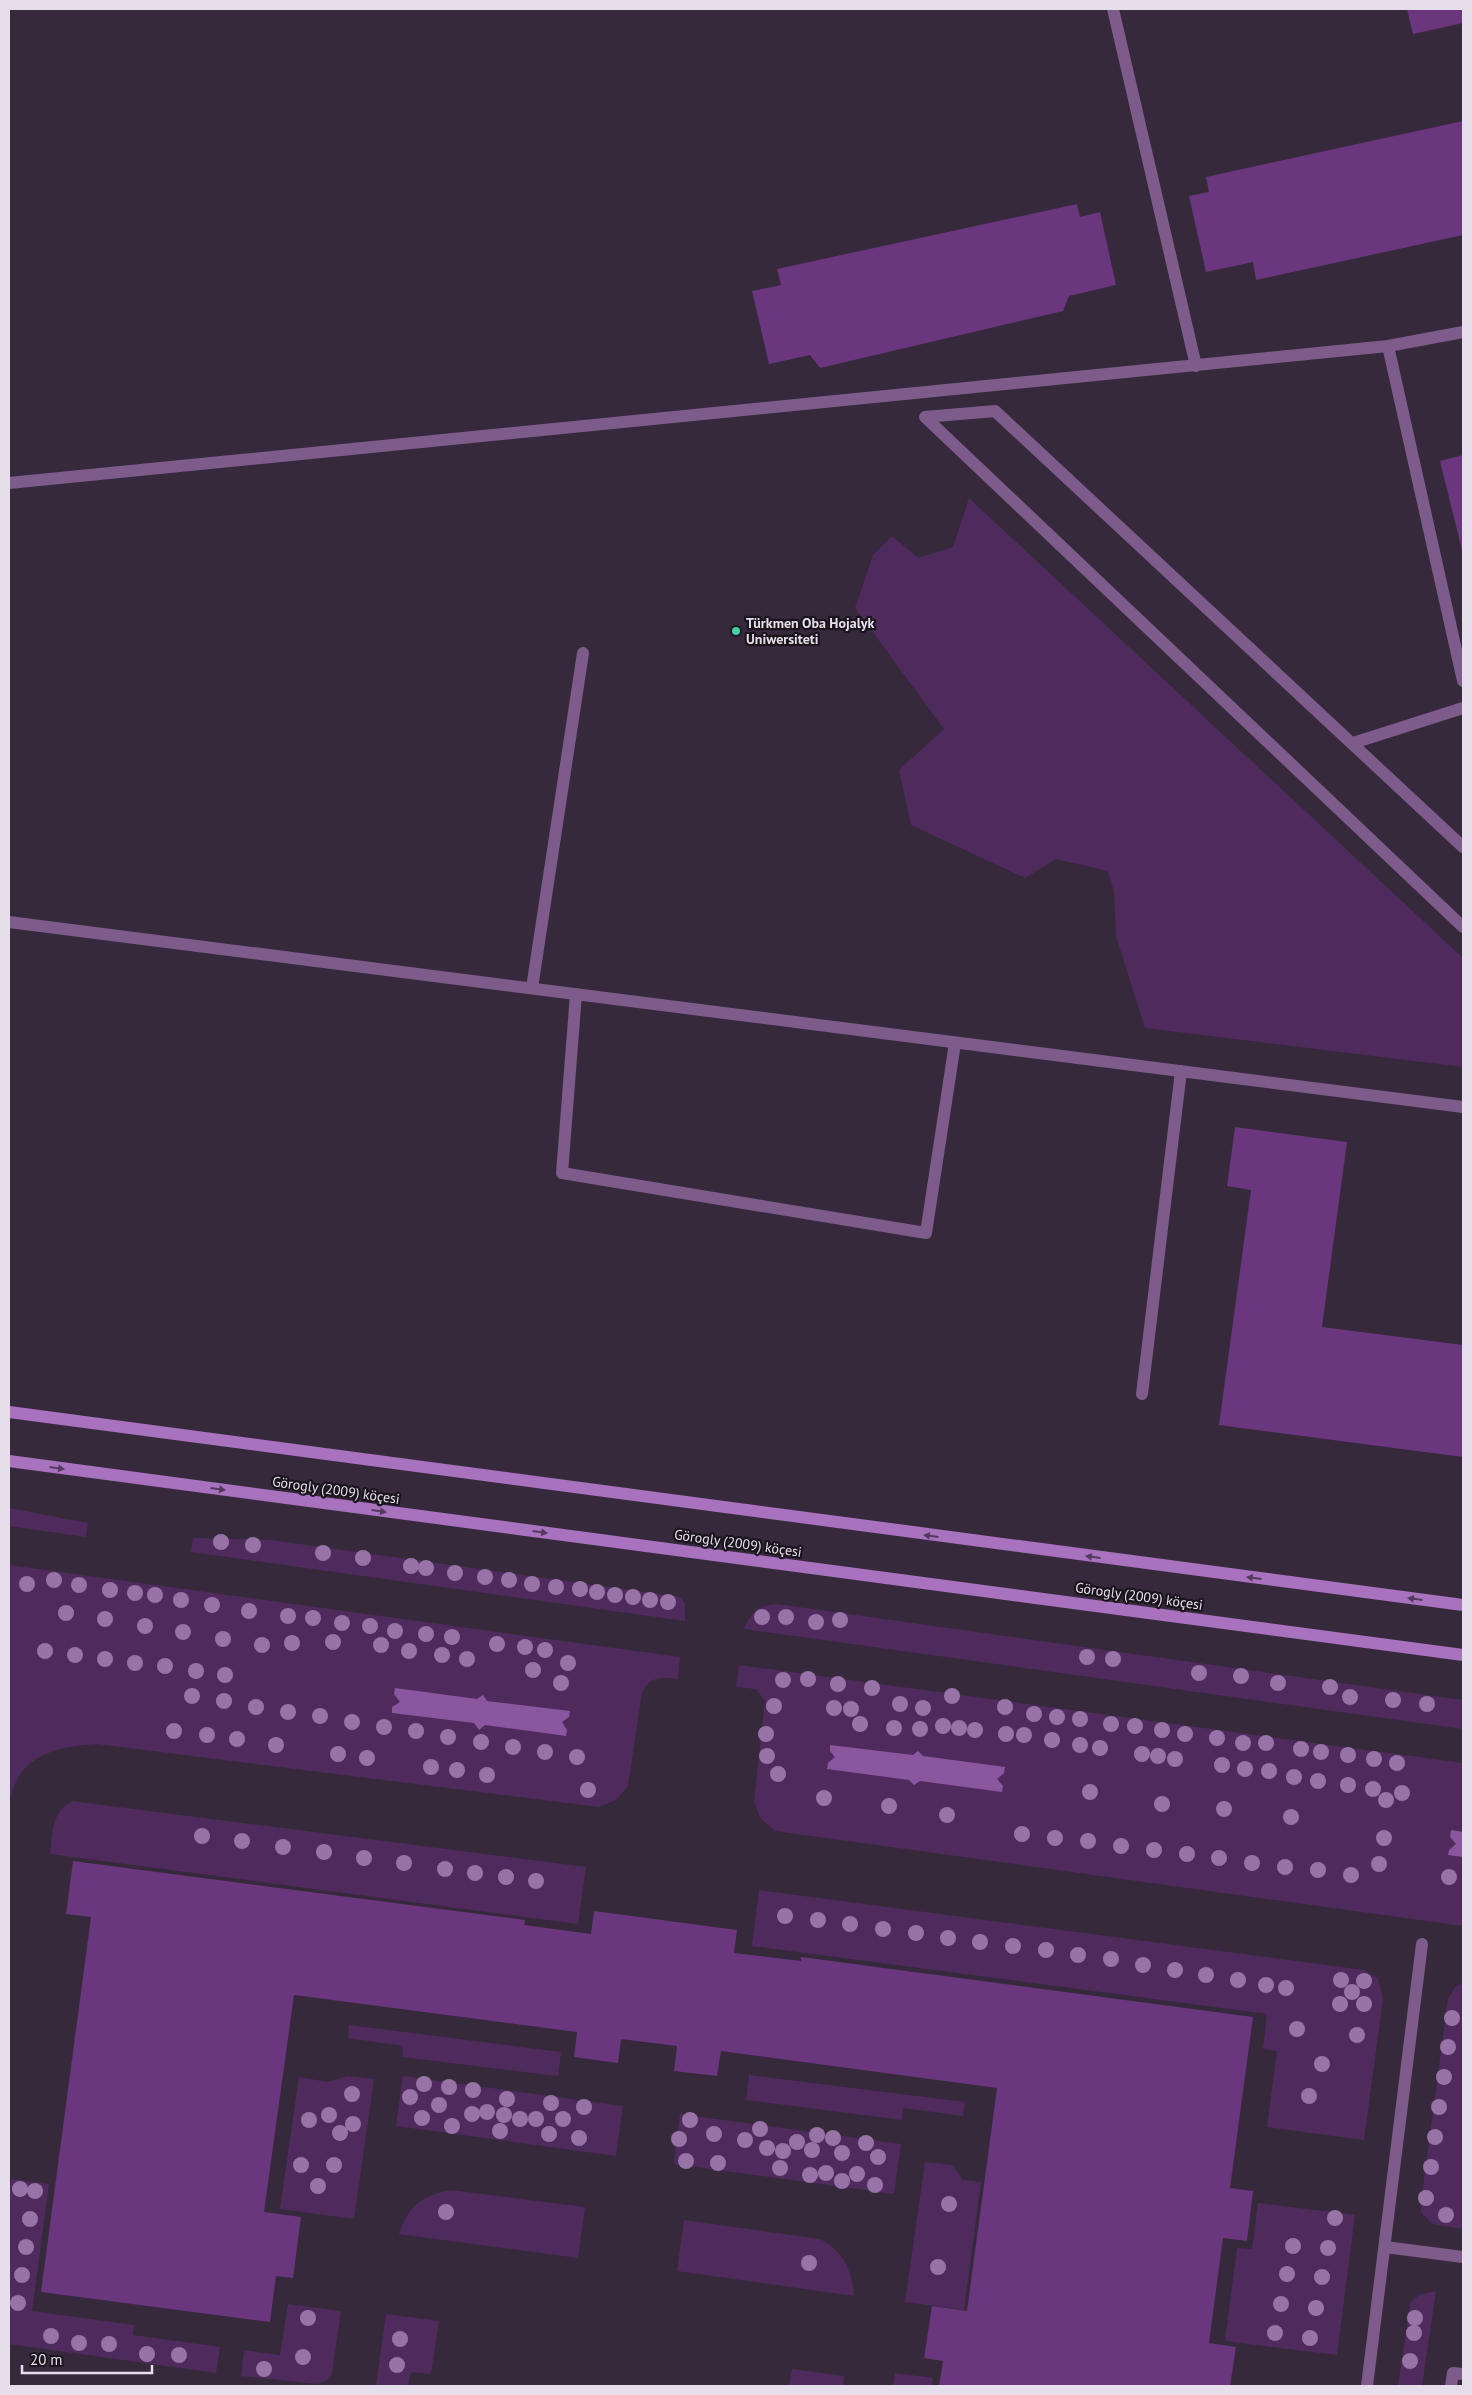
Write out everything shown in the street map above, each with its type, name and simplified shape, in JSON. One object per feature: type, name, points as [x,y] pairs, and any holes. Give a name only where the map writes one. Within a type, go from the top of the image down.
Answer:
[{"type":"main road","points":[[9,1412],[725,1509],[1463,1605]]},
{"type":"main road","name":"Görogly (2009) köçesi","points":[[9,1462],[1463,1654]]},
{"type":"street","points":[[1113,9],[1196,366]]},
{"type":"street","points":[[9,483],[1196,366],[1388,346],[1463,332]]},
{"type":"street","points":[[1388,346],[1463,681]]},
{"type":"street","points":[[1463,847],[995,410],[925,417],[1463,927]]},
{"type":"street","points":[[532,988],[583,652]]},
{"type":"street","points":[[1353,743],[1463,708]]},
{"type":"street","points":[[9,922],[1463,1107]]},
{"type":"street","points":[[576,994],[562,1173],[926,1233],[955,1043]]},
{"type":"street","points":[[1142,1394],[1181,1072]]},
{"type":"street","points":[[1367,2386],[1422,1944]]},
{"type":"street","points":[[1385,2247],[1463,2257]]},
{"type":"street","points":[[1451,2386],[1453,2372],[1463,2374]]},
{"type":"shaded area","points":[[969,498],[1463,958],[1463,1067],[1145,1028],[1116,936],[1114,891],[1108,871],[1056,859],[1025,878],[911,825],[899,770],[944,729],[855,608],[873,555],[892,536],[918,558],[953,547]]},
{"type":"shaded area","points":[[9,1508],[88,1523],[86,1537],[9,1526]]},
{"type":"shaded area","points":[[193,1538],[271,1540],[680,1597],[685,1604],[685,1621],[191,1552]]},
{"type":"shaded area","points":[[9,1565],[680,1657],[678,1679],[657,1679],[645,1687],[642,1692],[628,1786],[616,1800],[599,1807],[97,1744],[53,1751],[30,1764],[21,1774],[14,1787],[9,1803]]},
{"type":"shaded area","points":[[777,1604],[1463,1700],[1463,1729],[744,1629],[756,1610]]},
{"type":"shaded area","points":[[739,1665],[1463,1763],[1463,1926],[775,1831],[761,1819],[754,1802],[765,1701],[756,1689],[736,1687]]},
{"type":"shaded area","points":[[395,1688],[477,1699],[483,1695],[487,1701],[570,1711],[569,1717],[562,1722],[567,1730],[566,1736],[485,1725],[479,1730],[474,1723],[392,1713],[392,1707],[400,1702],[394,1694]]},
{"type":"shaded area","points":[[830,1745],[913,1755],[918,1751],[923,1756],[1005,1767],[1004,1773],[997,1779],[1003,1786],[1002,1792],[920,1781],[914,1785],[909,1780],[827,1769],[828,1763],[835,1757],[830,1751]]},
{"type":"shaded area","points":[[72,1801],[586,1867],[578,1924],[50,1854],[54,1824],[60,1811]]},
{"type":"shaded area","points":[[1451,1830],[1463,1832],[1463,1857],[1448,1855],[1449,1850],[1456,1844],[1450,1837]]},
{"type":"shaded area","points":[[759,1890],[1364,1970],[1378,1979],[1383,1999],[1364,2140],[1267,2127],[1277,2051],[1263,2049],[1267,2014],[752,1946]]},
{"type":"shaded area","points":[[1463,1983],[1463,2229],[1432,2224],[1421,2212],[1421,2202],[1448,1999],[1455,1987]]},
{"type":"shaded area","points":[[349,2025],[561,2052],[558,2076],[402,2057],[403,2046],[348,2038]]},
{"type":"shaded area","points":[[749,2075],[965,2102],[963,2116],[903,2108],[902,2120],[746,2100]]},
{"type":"shaded area","points":[[347,2076],[374,2079],[354,2219],[280,2209],[299,2077],[328,2082]]},
{"type":"shaded area","points":[[403,2076],[623,2106],[616,2156],[396,2126]]},
{"type":"shaded area","points":[[680,2114],[901,2144],[894,2194],[674,2164]]},
{"type":"shaded area","points":[[925,2162],[953,2165],[963,2180],[981,2182],[964,2310],[905,2302]]},
{"type":"shaded area","points":[[11,2179],[49,2184],[32,2311],[134,2325],[133,2335],[220,2347],[216,2373],[9,2344],[9,2198]]},
{"type":"shaded area","points":[[450,2190],[585,2207],[578,2258],[399,2234],[407,2216],[417,2204],[432,2195]]},
{"type":"shaded area","points":[[1258,2203],[1355,2215],[1337,2355],[1225,2341],[1237,2248],[1252,2249]]},
{"type":"shaded area","points":[[684,2220],[820,2239],[835,2249],[845,2262],[851,2278],[854,2296],[677,2271]]},
{"type":"shaded area","points":[[1436,2291],[1422,2386],[1398,2386],[1410,2303],[1419,2295]]},
{"type":"shaded area","points":[[288,2304],[341,2311],[332,2373],[327,2380],[318,2384],[241,2376],[244,2350],[280,2355]]},
{"type":"shaded area","points":[[386,2314],[439,2321],[431,2374],[411,2372],[408,2386],[376,2386]]},
{"type":"shaded area","points":[[792,2369],[844,2376],[843,2386],[789,2386]]},
{"type":"shaded area","points":[[895,2373],[933,2378],[932,2386],[893,2386]]},
{"type":"building","points":[[1407,9],[1463,9],[1463,23],[1413,34]]},
{"type":"building","points":[[1463,121],[1463,235],[1256,280],[1253,262],[1206,272],[1189,196],[1209,192],[1206,177]]},
{"type":"building","points":[[1077,204],[1080,217],[1100,212],[1116,285],[1069,296],[1063,311],[820,368],[810,355],[769,364],[752,291],[781,285],[777,269]]},
{"type":"building","points":[[1463,455],[1463,554],[1440,461]]},
{"type":"building","points":[[1235,1127],[1347,1142],[1322,1327],[1463,1345],[1463,1457],[1219,1425],[1251,1190],[1227,1186]]},
{"type":"building","points":[[73,1861],[525,1920],[524,1925],[591,1934],[594,1911],[737,1930],[734,1953],[801,1961],[801,1957],[1253,2017],[1230,2188],[1253,2191],[1247,2241],[1223,2238],[1209,2343],[1236,2347],[1230,2386],[939,2386],[943,2361],[924,2358],[932,2306],[967,2311],[997,2088],[721,2051],[717,2076],[674,2071],[677,2046],[621,2039],[618,2063],[574,2057],[577,2032],[294,1995],[264,2212],[301,2217],[293,2278],[276,2276],[270,2322],[41,2292],[91,1917],[66,1914]]},
{"type":"place","name":"Türkmen Oba Hojalyk Uniwersiteti","points":[[736,631]]}]
